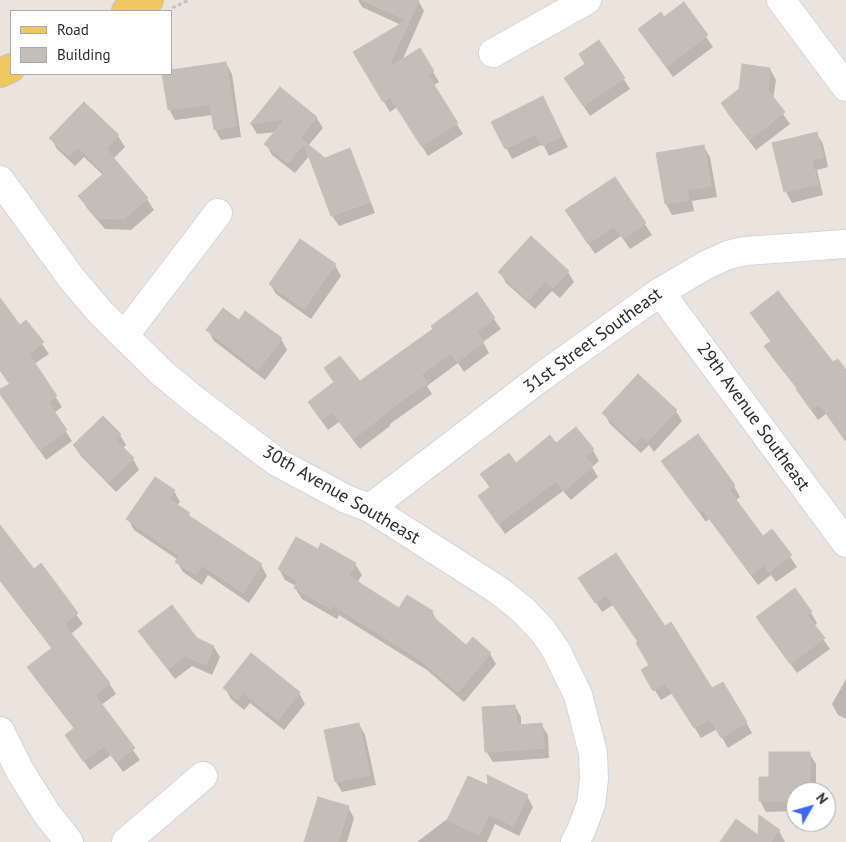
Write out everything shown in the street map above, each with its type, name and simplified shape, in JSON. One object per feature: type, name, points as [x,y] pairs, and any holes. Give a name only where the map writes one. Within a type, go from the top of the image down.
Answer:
[{"type":"main road","points":[[128,10],[149,0]]},
{"type":"street","points":[[494,53],[587,0]]},
{"type":"street","points":[[781,0],[846,88]]},
{"type":"street","name":"30th Avenue Southeast","points":[[0,180],[72,278],[100,312],[162,373],[277,462],[346,499],[370,508],[498,590],[523,610],[542,630],[556,650],[578,695],[593,753],[594,779],[591,804],[575,842]]},
{"type":"street","points":[[124,336],[218,213]]},
{"type":"street","name":"31st Street Southeast","points":[[370,508],[540,378],[660,292],[706,265],[728,255],[745,251],[846,244]]},
{"type":"street","name":"29th Avenue Southeast","points":[[660,292],[846,543]]},
{"type":"street","points":[[0,731],[20,771],[47,814],[68,842]]},
{"type":"street","points":[[126,842],[203,776]]},
{"type":"path","points":[[167,10],[189,0]]},
{"type":"building","points":[[362,0],[419,0],[388,68],[420,48],[434,71],[428,75],[458,123],[421,146],[390,97],[383,102],[353,52],[407,20]]},
{"type":"building","points":[[684,2],[708,35],[666,67],[638,29],[661,12],[664,17]]},
{"type":"building","points":[[599,40],[625,78],[583,106],[564,78],[585,64],[579,54]]},
{"type":"building","points":[[226,62],[236,126],[214,130],[210,104],[168,110],[162,75],[172,75],[172,70]]},
{"type":"building","points":[[742,64],[770,68],[768,90],[785,112],[749,140],[721,103],[739,89]]},
{"type":"building","points":[[280,87],[317,117],[300,138],[325,158],[350,148],[370,202],[331,216],[304,144],[288,163],[264,144],[285,119],[250,124]]},
{"type":"building","points":[[543,96],[562,136],[542,146],[536,134],[505,149],[491,122]]},
{"type":"building","points":[[84,102],[119,135],[106,149],[148,198],[124,219],[97,218],[78,196],[104,173],[78,147],[69,156],[49,138]]},
{"type":"building","points":[[817,132],[823,157],[812,160],[818,184],[784,192],[772,143]]},
{"type":"building","points":[[704,145],[711,186],[687,190],[689,200],[665,204],[656,153]]},
{"type":"building","points":[[615,177],[646,223],[623,239],[614,226],[588,244],[565,210]]},
{"type":"building","points":[[531,236],[569,271],[553,288],[545,281],[528,300],[498,272]]},
{"type":"building","points":[[300,239],[336,264],[304,309],[269,284]]},
{"type":"building","points":[[778,291],[833,362],[838,359],[846,370],[846,441],[819,404],[811,410],[797,388],[764,346],[771,341],[750,313]]},
{"type":"building","points":[[477,292],[495,318],[477,332],[484,342],[457,362],[451,353],[421,375],[427,383],[384,413],[353,439],[332,412],[321,420],[308,402],[334,382],[324,368],[340,356],[360,381],[433,329],[431,326]]},
{"type":"building","points":[[0,298],[20,325],[26,320],[44,342],[29,354],[57,396],[48,402],[67,430],[39,450],[0,394],[0,389],[10,384],[0,370]]},
{"type":"building","points":[[223,308],[239,320],[245,311],[282,338],[258,370],[206,330]]},
{"type":"building","points":[[638,374],[677,410],[647,442],[642,435],[635,443],[602,413]]},
{"type":"building","points":[[103,416],[121,434],[115,439],[134,458],[109,482],[73,445]]},
{"type":"building","points":[[576,427],[594,449],[585,456],[593,466],[564,491],[556,481],[498,524],[478,496],[490,487],[480,474],[509,453],[516,463],[550,435],[556,443]]},
{"type":"building","points":[[698,434],[735,485],[729,490],[763,536],[772,529],[792,555],[769,572],[764,565],[751,575],[702,509],[699,512],[661,461]]},
{"type":"building","points":[[155,477],[175,490],[169,499],[190,513],[188,515],[262,564],[243,593],[202,565],[196,575],[175,562],[179,556],[126,519]]},
{"type":"building","points":[[0,525],[34,569],[41,563],[78,613],[64,624],[110,683],[95,695],[135,748],[116,762],[104,746],[83,761],[65,735],[74,728],[27,667],[52,648],[0,579]]},
{"type":"building","points":[[296,537],[318,549],[321,543],[356,563],[349,576],[399,608],[407,595],[433,611],[431,615],[466,645],[473,637],[491,653],[458,692],[420,660],[333,605],[331,609],[294,588],[298,581],[278,569]]},
{"type":"building","points":[[616,553],[665,626],[671,622],[712,688],[723,682],[747,722],[721,738],[710,719],[694,728],[665,683],[653,691],[641,670],[649,665],[636,643],[638,642],[606,595],[595,603],[578,578]]},
{"type":"building","points":[[795,588],[812,612],[807,615],[825,638],[790,664],[756,617]]},
{"type":"building","points":[[172,605],[197,638],[214,646],[206,665],[185,656],[168,669],[138,631]]},
{"type":"building","points":[[251,653],[300,692],[278,720],[243,693],[238,700],[223,688]]},
{"type":"building","points":[[515,705],[517,725],[542,723],[544,748],[485,752],[482,707]]},
{"type":"building","points":[[359,723],[370,775],[335,782],[324,730]]},
{"type":"building","points":[[769,752],[810,752],[810,782],[786,782],[786,801],[759,801],[759,777],[769,777]]},
{"type":"building","points":[[487,775],[528,795],[513,826],[489,814],[479,835],[447,820],[468,776],[488,785]]},
{"type":"building","points":[[318,797],[349,806],[338,842],[304,842]]},
{"type":"building","points":[[759,815],[780,830],[771,842],[720,842],[736,819],[758,835]]}]
